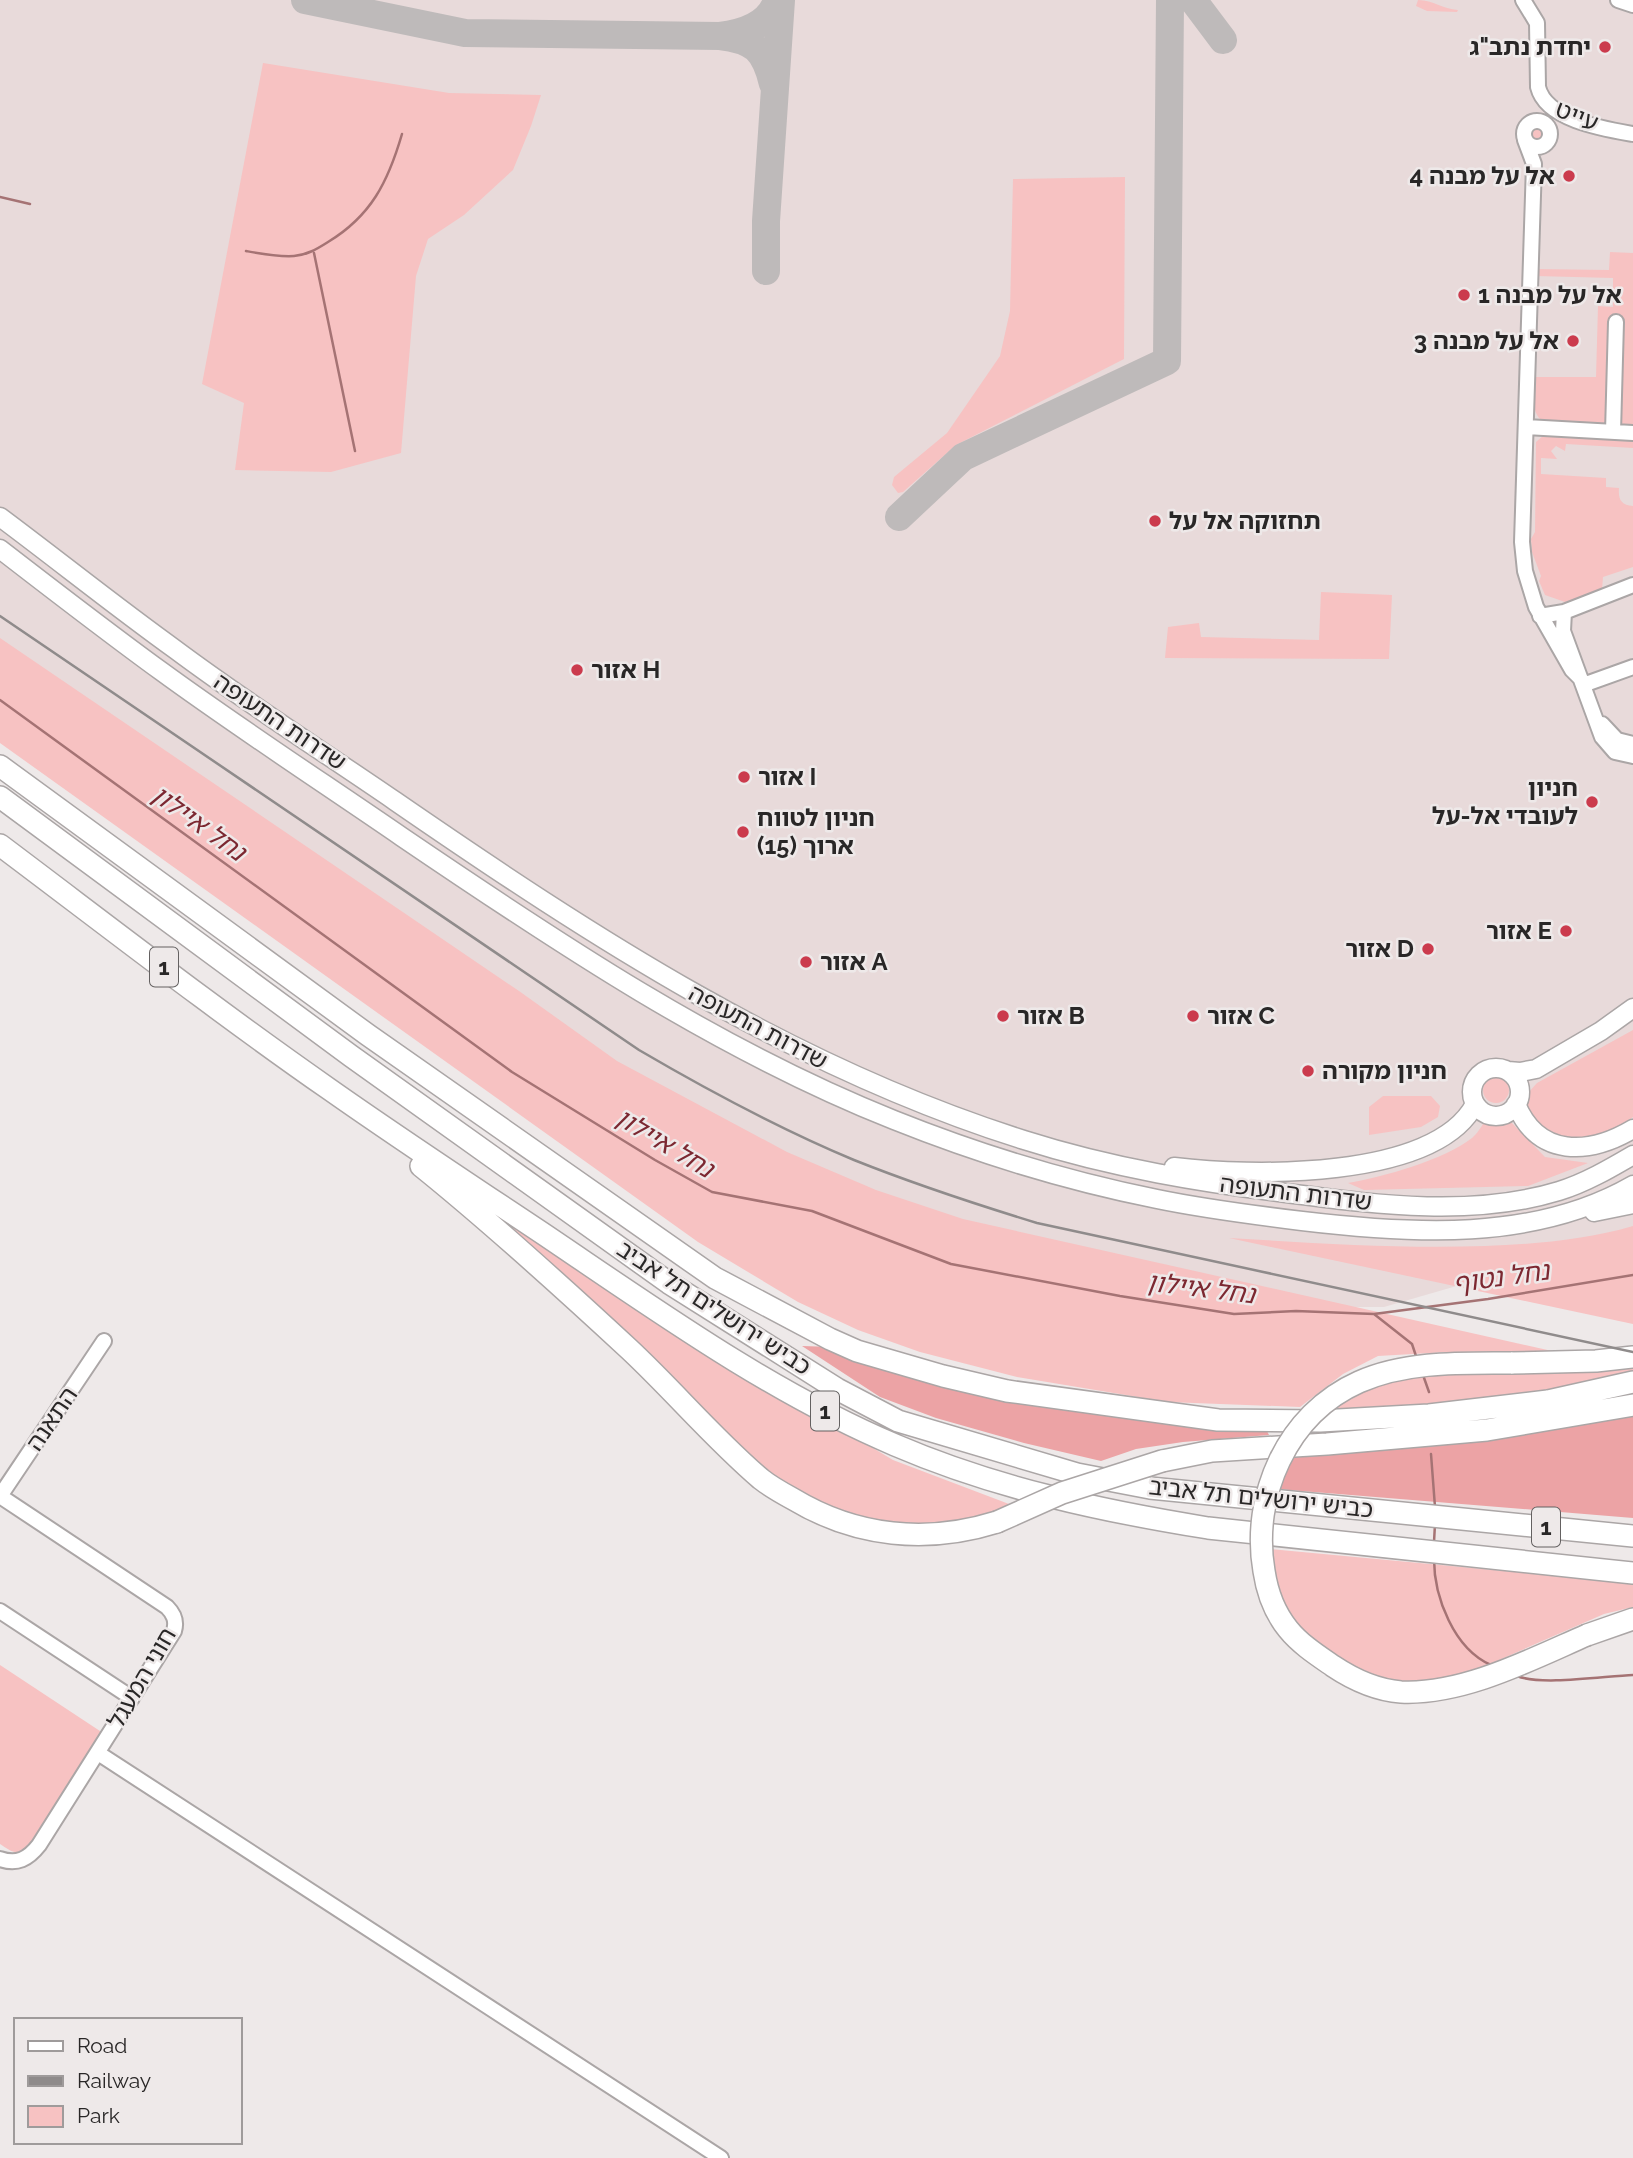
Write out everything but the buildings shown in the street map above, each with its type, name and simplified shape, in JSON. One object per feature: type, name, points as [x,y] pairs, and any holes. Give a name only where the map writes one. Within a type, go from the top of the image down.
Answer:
[{"type":"highway","points":[[0,765],[368,1035],[715,1278],[857,1351],[1007,1391],[1218,1420],[1320,1421],[1429,1415],[1538,1402],[1633,1382]]},
{"type":"highway","name":"כביש ירושלים תל אביב","points":[[0,797],[351,1056],[670,1283],[837,1389],[898,1421],[1077,1474],[1150,1488],[1633,1536]]},
{"type":"highway","name":"כביש ירושלים תל אביב","points":[[0,845],[328,1089],[664,1316],[753,1371],[895,1445],[1011,1487],[1153,1519],[1208,1528],[1633,1573]]},
{"type":"highway","points":[[328,1089],[536,1264],[630,1350],[698,1420],[764,1481],[818,1513],[843,1523],[880,1532],[900,1535],[938,1534],[974,1529],[997,1522],[1062,1493],[1162,1461],[1212,1451],[1487,1430],[1633,1405]]},
{"type":"highway","points":[[1633,1357],[1596,1361],[1427,1365],[1374,1376],[1341,1392],[1315,1410],[1292,1437],[1278,1462],[1267,1494],[1259,1536],[1266,1584],[1287,1629],[1313,1653],[1374,1688],[1403,1692],[1461,1686],[1633,1619]]},
{"type":"main road","name":"שדרות התעופה","points":[[0,517],[177,651],[500,872],[672,982],[846,1073],[975,1123],[1058,1149],[1165,1175],[1245,1188],[1388,1205],[1499,1204],[1558,1191],[1587,1181],[1633,1155]]},
{"type":"main road","name":"שדרות התעופה","points":[[0,549],[162,672],[486,894],[659,1003],[755,1057],[895,1121],[1018,1165],[1161,1200],[1241,1213],[1387,1230],[1439,1231],[1501,1226],[1565,1213],[1596,1203],[1633,1185]]},
{"type":"main road","points":[[1633,1008],[1601,1031],[1536,1069],[1520,1072],[1495,1068],[1482,1073],[1472,1090],[1475,1104],[1484,1113],[1498,1116],[1505,1114],[1533,1080],[1633,1020]]},
{"type":"main road","points":[[1508,1071],[1518,1082],[1518,1101],[1522,1117],[1536,1136],[1549,1143],[1565,1147],[1583,1147],[1633,1129]]},
{"type":"main road","points":[[1058,1149],[1177,1167],[1287,1171],[1345,1168],[1397,1156],[1438,1139],[1461,1124],[1475,1104]]},
{"type":"main road","points":[[1501,1226],[1538,1223],[1633,1204]]},
{"type":"street","name":"עייט","points":[[1523,0],[1537,23],[1538,87],[1546,104],[1558,113],[1585,123],[1633,134]]},
{"type":"street","points":[[1534,164],[1525,140],[1526,128],[1531,123],[1539,122],[1546,125],[1550,132],[1549,139],[1539,151],[1534,164],[1522,542],[1529,589],[1552,616],[1582,682],[1602,737],[1615,752],[1633,756]]},
{"type":"street","points":[[1525,140],[1534,147],[1546,144]]},
{"type":"street","points":[[1613,432],[1616,322]]},
{"type":"street","points":[[1526,426],[1633,433]]},
{"type":"street","points":[[1552,616],[1633,585]]},
{"type":"street","points":[[1552,616],[1572,670],[1582,682]]},
{"type":"street","points":[[1582,682],[1633,667]]},
{"type":"street","points":[[1589,701],[1604,729],[1617,740],[1633,744]]},
{"type":"street","name":"התאנה","points":[[3,1504],[104,1341]]},
{"type":"street","name":"חוני המעגל","points":[[0,1859],[21,1861],[34,1852],[176,1625],[172,1612],[3,1504]]},
{"type":"street","points":[[0,1611],[132,1698]]},
{"type":"street","points":[[98,1753],[720,2158]]},
{"type":"shaded area","points":[[0,0],[1633,0],[1633,1235],[1384,1307],[1229,1307],[920,1249],[0,682]]},
{"type":"shaded area","points":[[802,1346],[833,1347],[895,1369],[1266,1429],[1269,1435],[1136,1449],[1101,1461],[936,1418],[880,1397]]},
{"type":"shaded area","points":[[1633,1411],[1633,1518],[1277,1489],[1286,1465],[1298,1451]]},
{"type":"green space","points":[[1418,0],[1458,10],[1427,11],[1416,6]]},
{"type":"green space","points":[[263,63],[449,93],[541,95],[513,170],[464,215],[428,239],[416,276],[401,453],[331,472],[235,470],[244,403],[202,384]]},
{"type":"green space","points":[[1537,126],[1543,129],[1546,135],[1543,141],[1537,144],[1531,141],[1528,135],[1531,129]]},
{"type":"green space","points":[[1125,177],[1124,359],[956,445],[903,492],[898,493],[892,485],[894,477],[947,433],[1000,356],[1010,311],[1013,179]]},
{"type":"green space","points":[[1610,252],[1633,253],[1633,427],[1544,422],[1535,408],[1535,377],[1596,377],[1598,306],[1613,307],[1613,278],[1535,276],[1535,269],[1609,270]]},
{"type":"green space","points":[[1544,435],[1633,441],[1633,448],[1566,444],[1565,451],[1556,446],[1551,451],[1557,459],[1541,458],[1541,474],[1606,478],[1606,487],[1619,488],[1621,501],[1633,506],[1633,567],[1603,577],[1602,590],[1565,602],[1545,595],[1532,552],[1531,539],[1535,532],[1536,442]]},
{"type":"green space","points":[[1321,592],[1392,595],[1389,659],[1165,658],[1168,627],[1199,623],[1201,637],[1319,640]]},
{"type":"green space","points":[[0,638],[519,991],[617,1061],[787,1152],[876,1190],[963,1219],[1552,1351],[1378,1356],[1343,1374],[1300,1407],[1168,1402],[1017,1377],[920,1352],[858,1330],[798,1302],[698,1242],[0,743]]},
{"type":"green space","points":[[1633,1030],[1633,1117],[1604,1136],[1567,1138],[1541,1127],[1524,1109],[1528,1093],[1537,1083]]},
{"type":"green space","points":[[1496,1077],[1506,1080],[1509,1090],[1506,1100],[1496,1103],[1486,1100],[1483,1090],[1486,1080]]},
{"type":"green space","points":[[1383,1096],[1431,1096],[1440,1106],[1438,1117],[1421,1127],[1369,1135],[1369,1107]]},
{"type":"green space","points":[[1509,1120],[1545,1157],[1588,1163],[1528,1186],[1364,1190],[1348,1183],[1378,1177],[1430,1160],[1472,1138],[1485,1121],[1498,1123]]},
{"type":"green space","points":[[474,1201],[562,1251],[718,1355],[893,1460],[1009,1504],[974,1523],[948,1529],[845,1517],[768,1476]]},
{"type":"green space","points":[[1633,1226],[1633,1324],[1229,1238],[1325,1244],[1453,1247],[1560,1240]]},
{"type":"green space","points":[[1633,1362],[1633,1378],[1578,1391],[1322,1417],[1377,1384],[1428,1374]]},
{"type":"green space","points":[[1269,1549],[1633,1583],[1633,1607],[1604,1614],[1465,1675],[1441,1681],[1387,1681],[1364,1674],[1317,1649],[1283,1607]]},
{"type":"green space","points":[[0,1665],[103,1733],[26,1849],[19,1852],[0,1844]]},
{"type":"waterway","points":[[246,251],[276,256],[299,255],[316,249],[343,232],[356,221],[376,196],[391,167],[402,134]]},
{"type":"waterway","points":[[0,197],[30,204]]},
{"type":"waterway","points":[[314,253],[355,451]]},
{"type":"waterway","name":"נחל איילון","points":[[0,700],[512,1072],[712,1192],[812,1211],[951,1264],[1120,1296],[1234,1314],[1296,1311],[1374,1314],[1412,1344],[1417,1359]]},
{"type":"waterway","name":"נחל נטוף","points":[[1374,1314],[1488,1299],[1633,1275]]},
{"type":"waterway","name":"נחל איילון","points":[[1423,1375],[1429,1392]]},
{"type":"waterway","name":"נחל איילון","points":[[1431,1454],[1435,1507]]},
{"type":"waterway","name":"נחל איילון","points":[[1434,1542],[1435,1524]]},
{"type":"waterway","name":"נחל איילון","points":[[1434,1559],[1438,1589],[1449,1620],[1466,1647],[1491,1665]]},
{"type":"waterway","name":"נחל איילון","points":[[1517,1676],[1557,1680],[1633,1675]]},
{"type":"taxiway","points":[[305,0],[465,33],[720,36]]},
{"type":"taxiway","points":[[773,84],[766,63],[756,49],[742,40],[720,36],[738,33],[762,22],[777,0]]},
{"type":"taxiway","points":[[766,271],[766,221],[781,0]]},
{"type":"taxiway","points":[[899,517],[963,457],[1167,361],[1170,0]]},
{"type":"taxiway","points":[[1193,0],[1223,40]]},
{"type":"railway","points":[[0,616],[639,1050],[799,1136],[922,1185],[1037,1223],[1633,1352]]},
{"type":"place","name":"יחדת נתב\"ג","points":[[1605,47]]},
{"type":"place","name":"אל על מבנה 4","points":[[1569,176]]},
{"type":"place","name":"אל על מבנה 1","points":[[1464,295]]},
{"type":"place","name":"אל על מבנה 3","points":[[1573,341]]},
{"type":"place","name":"תחזוקה אל על","points":[[1155,521]]},
{"type":"place","name":"אזור H","points":[[577,670]]},
{"type":"place","name":"אזור I","points":[[744,777]]},
{"type":"place","name":"חניון לעובדי אל-על","points":[[1592,802]]},
{"type":"place","name":"חניון לטווח ארוך (15)","points":[[743,832]]},
{"type":"place","name":"אזור E","points":[[1566,931]]},
{"type":"place","name":"אזור D","points":[[1428,949]]},
{"type":"place","name":"אזור A","points":[[806,962]]},
{"type":"place","name":"אזור B","points":[[1003,1016]]},
{"type":"place","name":"אזור C","points":[[1193,1016]]},
{"type":"place","name":"חניון מקורה","points":[[1308,1071]]}]
